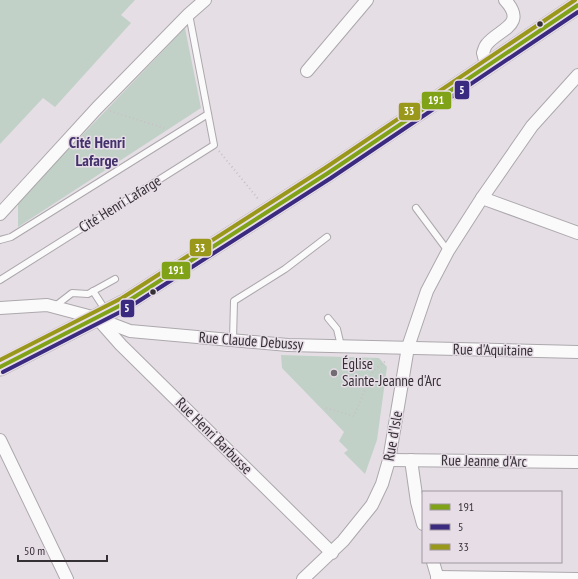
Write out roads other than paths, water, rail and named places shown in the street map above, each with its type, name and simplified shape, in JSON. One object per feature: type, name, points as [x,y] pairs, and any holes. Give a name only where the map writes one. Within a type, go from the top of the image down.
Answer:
[{"type":"main road","points":[[0,367],[125,303],[268,212],[487,68],[578,6]]},
{"type":"street","points":[[0,214],[97,108],[189,14],[205,0]]},
{"type":"street","points":[[307,71],[367,0]]},
{"type":"street","points":[[487,68],[483,53],[487,44],[507,28],[513,20],[512,11],[505,0]]},
{"type":"street","name":"Rue d'Isle","points":[[310,576],[332,553],[372,505],[382,484],[389,460],[408,347],[427,291],[448,251],[482,198],[532,126],[578,75]]},
{"type":"street","points":[[482,198],[578,233]]},
{"type":"street","name":"Rue Claude Debussy","points":[[0,308],[47,305],[101,315],[130,331],[288,345],[408,347]]},
{"type":"street","name":"Rue Henri Barbusse","points":[[101,315],[121,345],[332,553]]},
{"type":"street","name":"Rue d'Aquitaine","points":[[408,347],[425,349],[578,352]]},
{"type":"street","points":[[0,440],[67,579]]},
{"type":"street","name":"Rue Jeanne d'Arc","points":[[389,460],[578,462]]},
{"type":"street","points":[[411,460],[417,502],[422,520]]},
{"type":"street","points":[[433,563],[438,578],[578,579]]},
{"type":"lane","name":"Cité Henri Lafarge","points":[[0,280],[214,145],[189,14]]},
{"type":"lane","name":"Cité Henri Lafarge","points":[[0,240],[10,237],[208,114]]},
{"type":"lane","points":[[416,208],[448,251]]},
{"type":"lane","points":[[233,340],[234,301],[285,268],[327,237]]},
{"type":"lane","points":[[54,307],[72,293],[88,294],[115,279]]},
{"type":"lane","points":[[93,291],[101,315]]},
{"type":"lane","points":[[328,318],[338,329],[341,346]]},
{"type":"place","name":"Église Sainte-Jeanne d'Arc","points":[[334,373]]},
{"type":"district","name":"Cité Henri Lafarge","points":[[97,151]]}]
